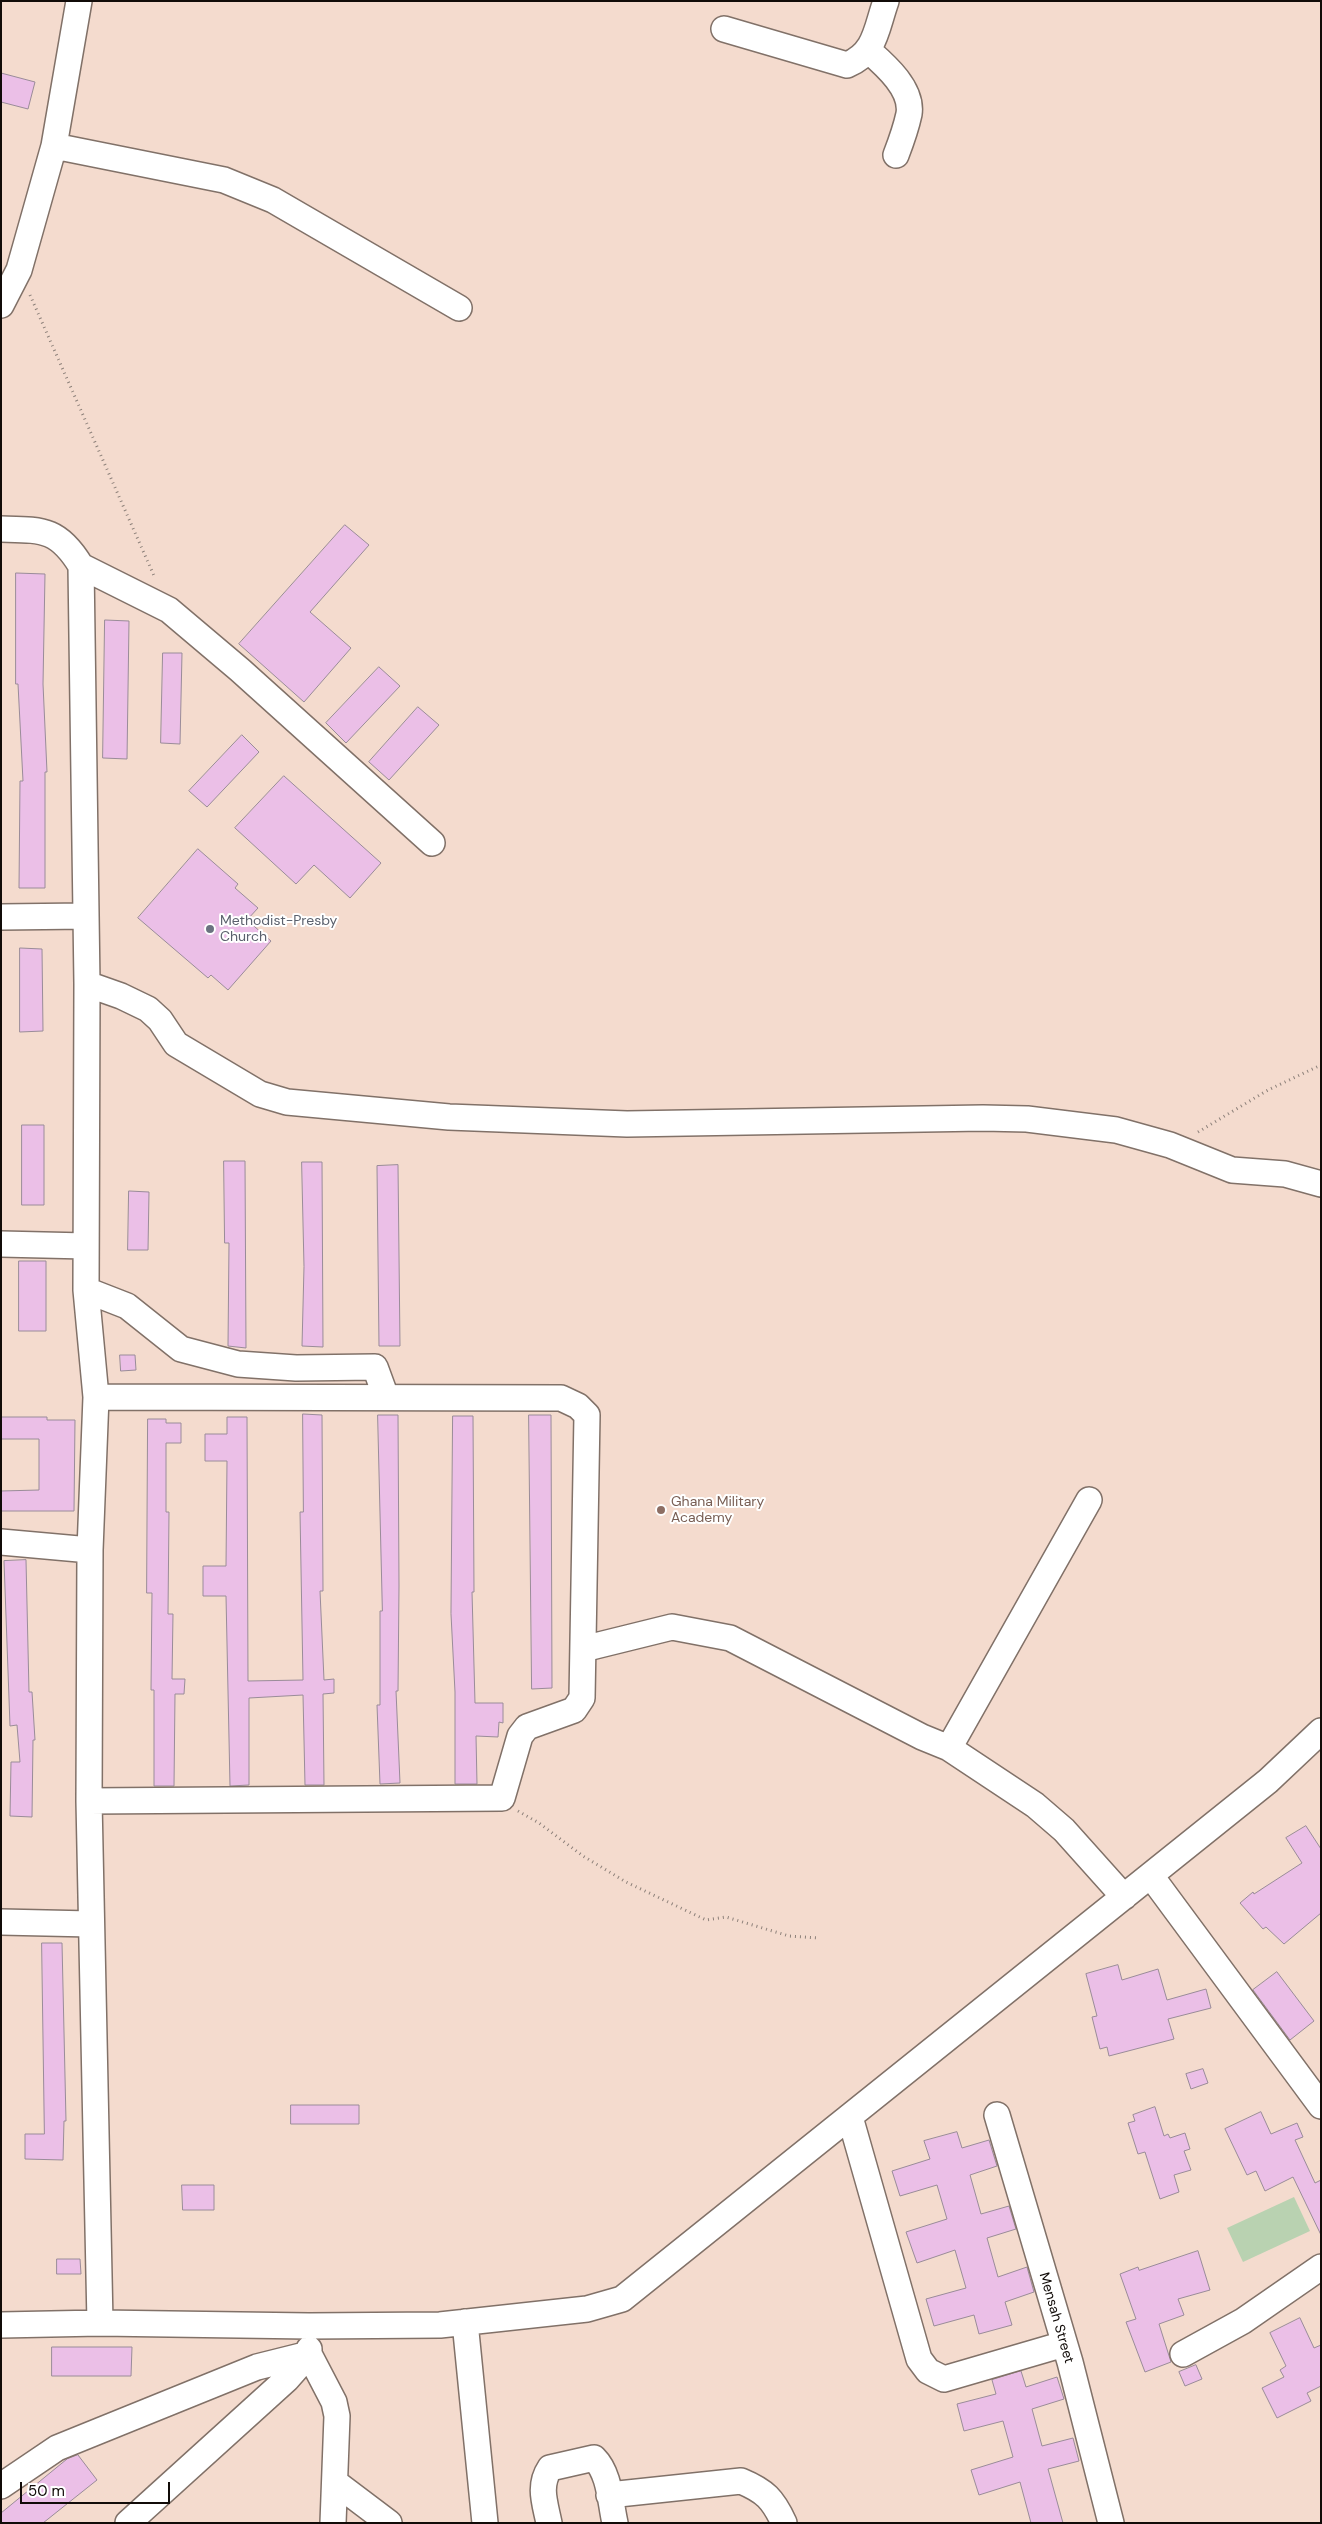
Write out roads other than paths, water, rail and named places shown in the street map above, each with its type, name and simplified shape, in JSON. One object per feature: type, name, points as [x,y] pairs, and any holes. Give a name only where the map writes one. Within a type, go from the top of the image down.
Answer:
[{"type":"street","points":[[1,305],[19,270],[54,146],[79,1]]},
{"type":"street","points":[[724,29],[847,65],[860,60],[869,51],[886,1]]},
{"type":"street","points":[[869,51],[886,66],[900,84],[907,98],[910,112],[896,155]]},
{"type":"street","points":[[54,146],[224,180],[273,200],[459,308]]},
{"type":"street","points":[[1,529],[51,533],[70,547],[81,566],[88,984],[86,1290],[96,1396],[90,1550],[90,1801],[100,2323]]},
{"type":"street","points":[[81,566],[169,610],[240,670],[432,843]]},
{"type":"street","points":[[1,917],[86,916]]},
{"type":"street","points":[[88,984],[122,996],[148,1009],[160,1020],[176,1044],[260,1094],[287,1102],[449,1117],[627,1124],[983,1118],[1027,1119],[1116,1130],[1170,1146],[1232,1170],[1285,1174],[1321,1184]]},
{"type":"street","points":[[1,1244],[86,1246]]},
{"type":"street","points":[[86,1290],[127,1306],[181,1349],[238,1364],[296,1368],[375,1367],[386,1397]]},
{"type":"street","points":[[90,1801],[502,1798],[520,1736],[527,1726],[574,1710],[582,1698],[587,1414],[578,1406],[561,1398],[96,1396]]},
{"type":"street","points":[[949,1748],[1089,1500]]},
{"type":"street","points":[[1,1542],[90,1550]]},
{"type":"street","points":[[583,1649],[672,1627],[730,1638],[922,1738],[949,1748],[1035,1805],[1064,1830],[1124,1897]]},
{"type":"street","points":[[1,2325],[100,2323],[309,2326],[440,2325],[587,2309],[622,2299],[1268,1781],[1321,1731]]},
{"type":"street","points":[[1150,1876],[1321,2106]]},
{"type":"street","points":[[1,1922],[91,1924]]},
{"type":"street","name":"Mensah Street","points":[[997,2115],[1064,2344],[1111,2523]]},
{"type":"street","points":[[850,2117],[919,2359],[928,2371],[944,2379],[1064,2344]]},
{"type":"street","points":[[1183,2354],[1243,2321],[1321,2268]]},
{"type":"street","points":[[464,2322],[485,2523]]},
{"type":"street","points":[[309,2326],[309,2354],[334,2402],[337,2416],[336,2483],[333,2523]]},
{"type":"street","points":[[1,2486],[57,2448],[257,2368],[309,2354]]},
{"type":"street","points":[[128,2523],[287,2379],[309,2354]]},
{"type":"street","points":[[549,2523],[542,2487],[544,2477],[550,2468],[594,2458],[603,2470],[614,2523]]},
{"type":"street","points":[[609,2495],[741,2481],[756,2487],[774,2501],[784,2523]]},
{"type":"street","points":[[336,2483],[389,2523]]},
{"type":"place","name":"Methodist-Presby Church","points":[[210,929]]},
{"type":"place","name":"Ghana Military Academy","points":[[661,1510]]}]
